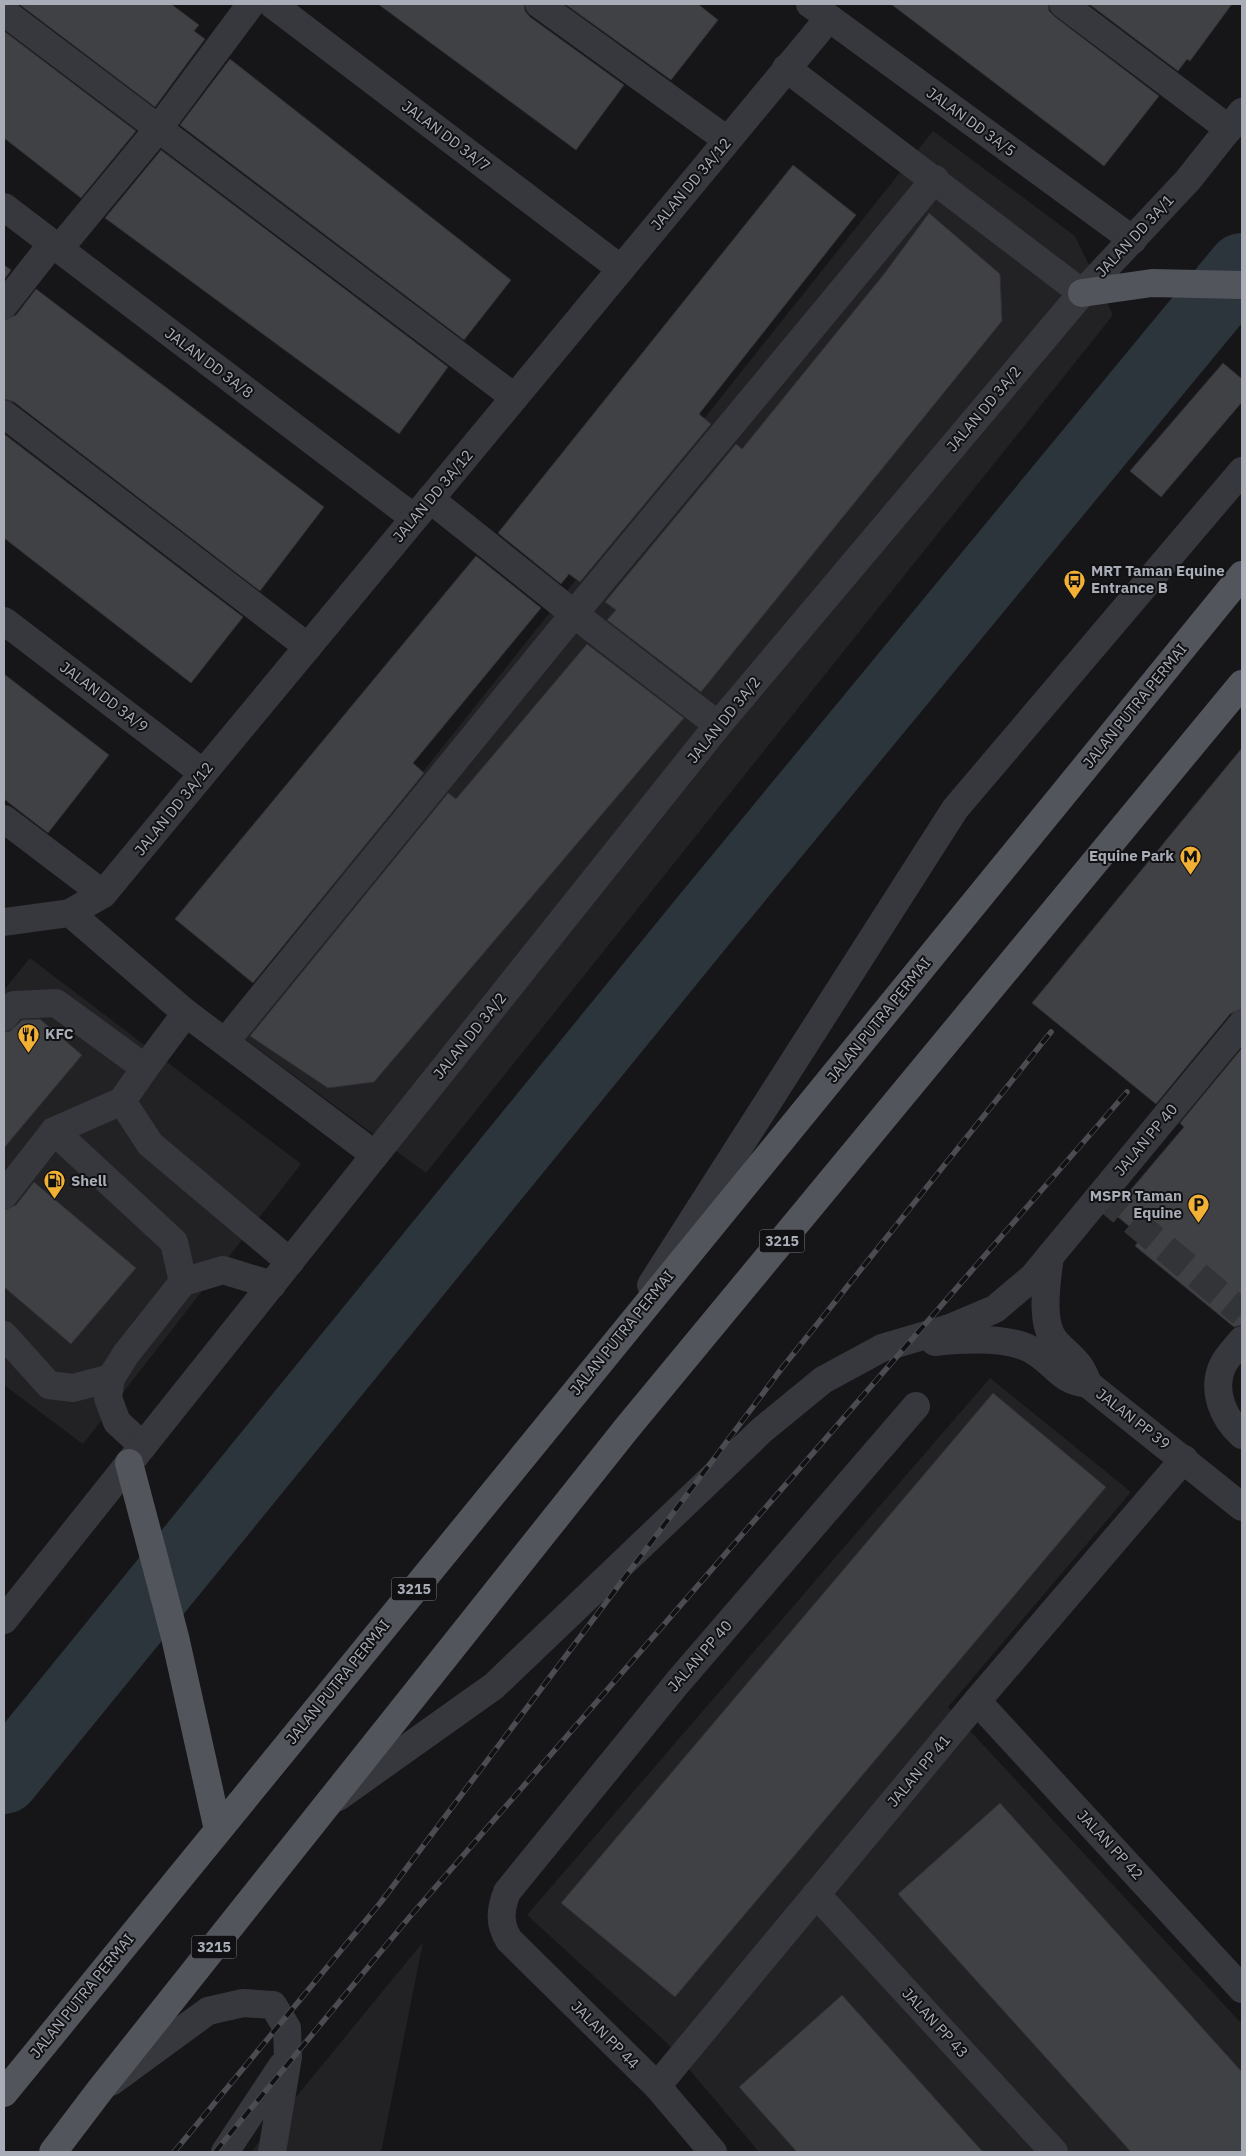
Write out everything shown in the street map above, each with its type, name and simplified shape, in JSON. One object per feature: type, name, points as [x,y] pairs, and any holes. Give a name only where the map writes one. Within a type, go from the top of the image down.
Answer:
[{"type":"main road","points":[[1082,293],[1152,283],[1242,285]]},
{"type":"main road","name":"JALAN PUTRA PERMAI","points":[[4,2093],[1242,575]]},
{"type":"main road","name":"3215","points":[[53,2152],[100,2090],[627,1428],[1242,684]]},
{"type":"main road","points":[[136,1455],[143,1513],[175,1637],[218,1830]]},
{"type":"street","points":[[4,305],[158,130],[251,4]]},
{"type":"street","name":"JALAN DD 3A/7","points":[[272,4],[621,269]]},
{"type":"street","points":[[539,4],[728,140]]},
{"type":"street","points":[[1063,4],[1236,120]]},
{"type":"street","name":"JALAN DD 3A/12","points":[[4,922],[35,916],[70,913],[103,894],[728,140],[786,68],[819,11]]},
{"type":"street","name":"JALAN DD 3A/5","points":[[819,11],[1133,240]]},
{"type":"street","points":[[4,12],[514,397]]},
{"type":"street","points":[[786,68],[935,179],[1082,293]]},
{"type":"street","name":"JALAN DD 3A/1","points":[[1082,293],[1188,180],[1236,120]]},
{"type":"street","points":[[225,1042],[574,614],[935,179]]},
{"type":"street","name":"JALAN DD 3A/8","points":[[4,208],[422,509],[574,614],[718,725]]},
{"type":"street","name":"JALAN DD 3A/2","points":[[4,1620],[718,725],[1082,293]]},
{"type":"street","points":[[4,414],[308,647]]},
{"type":"street","points":[[611,1347],[955,809],[1242,471]]},
{"type":"street","name":"JALAN DD 3A/9","points":[[4,621],[203,773]]},
{"type":"street","points":[[4,819],[103,894]]},
{"type":"street","points":[[70,913],[186,1013],[375,1155]]},
{"type":"street","points":[[4,1017],[14,1005],[56,1003],[144,1068]]},
{"type":"street","points":[[4,1195],[54,1130],[122,1101],[144,1068],[186,1013]]},
{"type":"street","name":"JALAN PP 40","points":[[882,1348],[950,1328],[995,1309],[1033,1277],[1242,1024]]},
{"type":"street","points":[[122,1101],[150,1144],[290,1262]]},
{"type":"street","points":[[54,1130],[174,1242],[183,1282]]},
{"type":"street","name":"JALAN PP 39","points":[[1050,1256],[1046,1286],[1046,1309],[1049,1328],[1054,1340],[1082,1367],[1088,1384],[1242,1507]]},
{"type":"street","points":[[136,1455],[117,1422],[108,1398],[111,1378],[126,1354],[183,1282],[223,1270],[272,1285]]},
{"type":"street","points":[[4,1335],[49,1385],[73,1388],[111,1378]]},
{"type":"street","points":[[328,1803],[494,1686],[762,1430],[823,1380],[882,1348],[955,1340],[981,1340],[1016,1344],[1036,1352],[1071,1382],[1088,1384]]},
{"type":"street","points":[[1242,1340],[1223,1365],[1218,1386],[1222,1407],[1231,1425],[1242,1435]]},
{"type":"street","name":"JALAN PP 40","points":[[501,1916],[507,1892],[678,1682],[916,1406]]},
{"type":"street","name":"JALAN PP 41","points":[[657,2086],[977,1701],[1184,1459]]},
{"type":"street","name":"JALAN PP 42","points":[[977,1701],[1242,1989]]},
{"type":"street","name":"JALAN PP 43","points":[[816,1894],[1054,2152]]},
{"type":"street","name":"JALAN PP 44","points":[[501,1916],[502,1929],[508,1940],[657,2086],[713,2152]]},
{"type":"street","points":[[100,2090],[208,2011],[243,2003],[273,2005],[287,2028],[288,2057],[272,2152]]},
{"type":"street","points":[[225,2152],[288,2057]]},
{"type":"shaded area","points":[[933,131],[1075,236],[1113,315],[426,1173],[223,1023]]},
{"type":"shaded area","points":[[30,958],[301,1164],[83,1444],[4,1385],[4,990]]},
{"type":"shaded area","points":[[990,1378],[1131,1492],[948,1707],[1242,2024],[1242,2152],[759,2152],[667,2043],[527,1915]]},
{"type":"shaded area","points":[[423,1942],[381,2152],[251,2152]]},
{"type":"building","points":[[19,4],[171,4],[199,25],[194,31],[205,39],[155,107]]},
{"type":"building","points":[[378,4],[524,4],[525,11],[530,17],[624,85],[576,150]]},
{"type":"building","points":[[565,4],[698,4],[718,20],[671,80]]},
{"type":"building","points":[[891,4],[1048,4],[1049,11],[1054,16],[1159,96],[1104,166]]},
{"type":"building","points":[[1089,4],[1232,4],[1190,61],[1187,59],[1178,71]]},
{"type":"building","points":[[4,31],[136,131],[81,198],[4,138]]},
{"type":"building","points":[[230,59],[511,280],[464,340],[180,125]]},
{"type":"building","points":[[161,150],[448,367],[399,434],[105,218]]},
{"type":"building","points":[[793,165],[856,215],[699,414],[711,424],[580,582],[569,574],[561,584],[498,533]]},
{"type":"building","points":[[929,213],[1000,274],[1002,321],[701,692],[607,620],[616,610],[605,602],[736,444],[742,449],[884,274]]},
{"type":"building","points":[[4,265],[11,270],[4,280]]},
{"type":"building","points":[[36,289],[324,507],[260,591],[14,402],[4,399],[4,320],[16,315]]},
{"type":"building","points":[[1223,363],[1242,379],[1242,402],[1161,497],[1130,471]]},
{"type":"building","points":[[4,434],[243,617],[191,683],[4,538]]},
{"type":"building","points":[[476,556],[541,608],[413,763],[424,773],[253,983],[175,919]]},
{"type":"building","points":[[587,644],[684,718],[374,1082],[328,1088],[250,1036],[448,793],[456,799]]},
{"type":"building","points":[[4,674],[109,755],[48,833],[4,799]]},
{"type":"building","name":"Equine Park","points":[[1242,748],[1242,1009],[1230,1014],[1156,1104],[1032,1003]]},
{"type":"building","points":[[40,1019],[82,1055],[4,1148],[4,1032],[10,1031],[22,1020]]},
{"type":"building","name":"MSPR Taman Equine","points":[[1242,1048],[1242,1325],[1234,1327],[1135,1246],[1142,1237],[1112,1212],[1184,1127],[1180,1123]]},
{"type":"building","points":[[34,1182],[136,1268],[71,1344],[4,1287],[4,1210],[16,1205]]},
{"type":"building","points":[[993,1393],[1106,1487],[675,1997],[561,1903]]},
{"type":"building","points":[[1000,1803],[1242,2072],[1242,2152],[1131,2152],[898,1894]]},
{"type":"building","points":[[842,1995],[983,2152],[797,2152],[739,2087]]},
{"type":"waterway","points":[[4,1779],[708,915],[1242,268]]},
{"type":"tunnel","points":[[1101,1194],[1242,1313]]},
{"type":"railway","points":[[174,2152],[381,1902],[782,1368],[1051,1032]]},
{"type":"railway","points":[[215,2152],[407,1920],[1127,1092]]},
{"type":"place","name":"MRT Taman Equine Entrance B","points":[[1075,599]]},
{"type":"place","name":"Equine Park","points":[[1190,875]]},
{"type":"place","name":"KFC","points":[[29,1053]]},
{"type":"place","name":"Shell","points":[[55,1200]]},
{"type":"place","name":"MSPR Taman Equine","points":[[1198,1224]]}]
